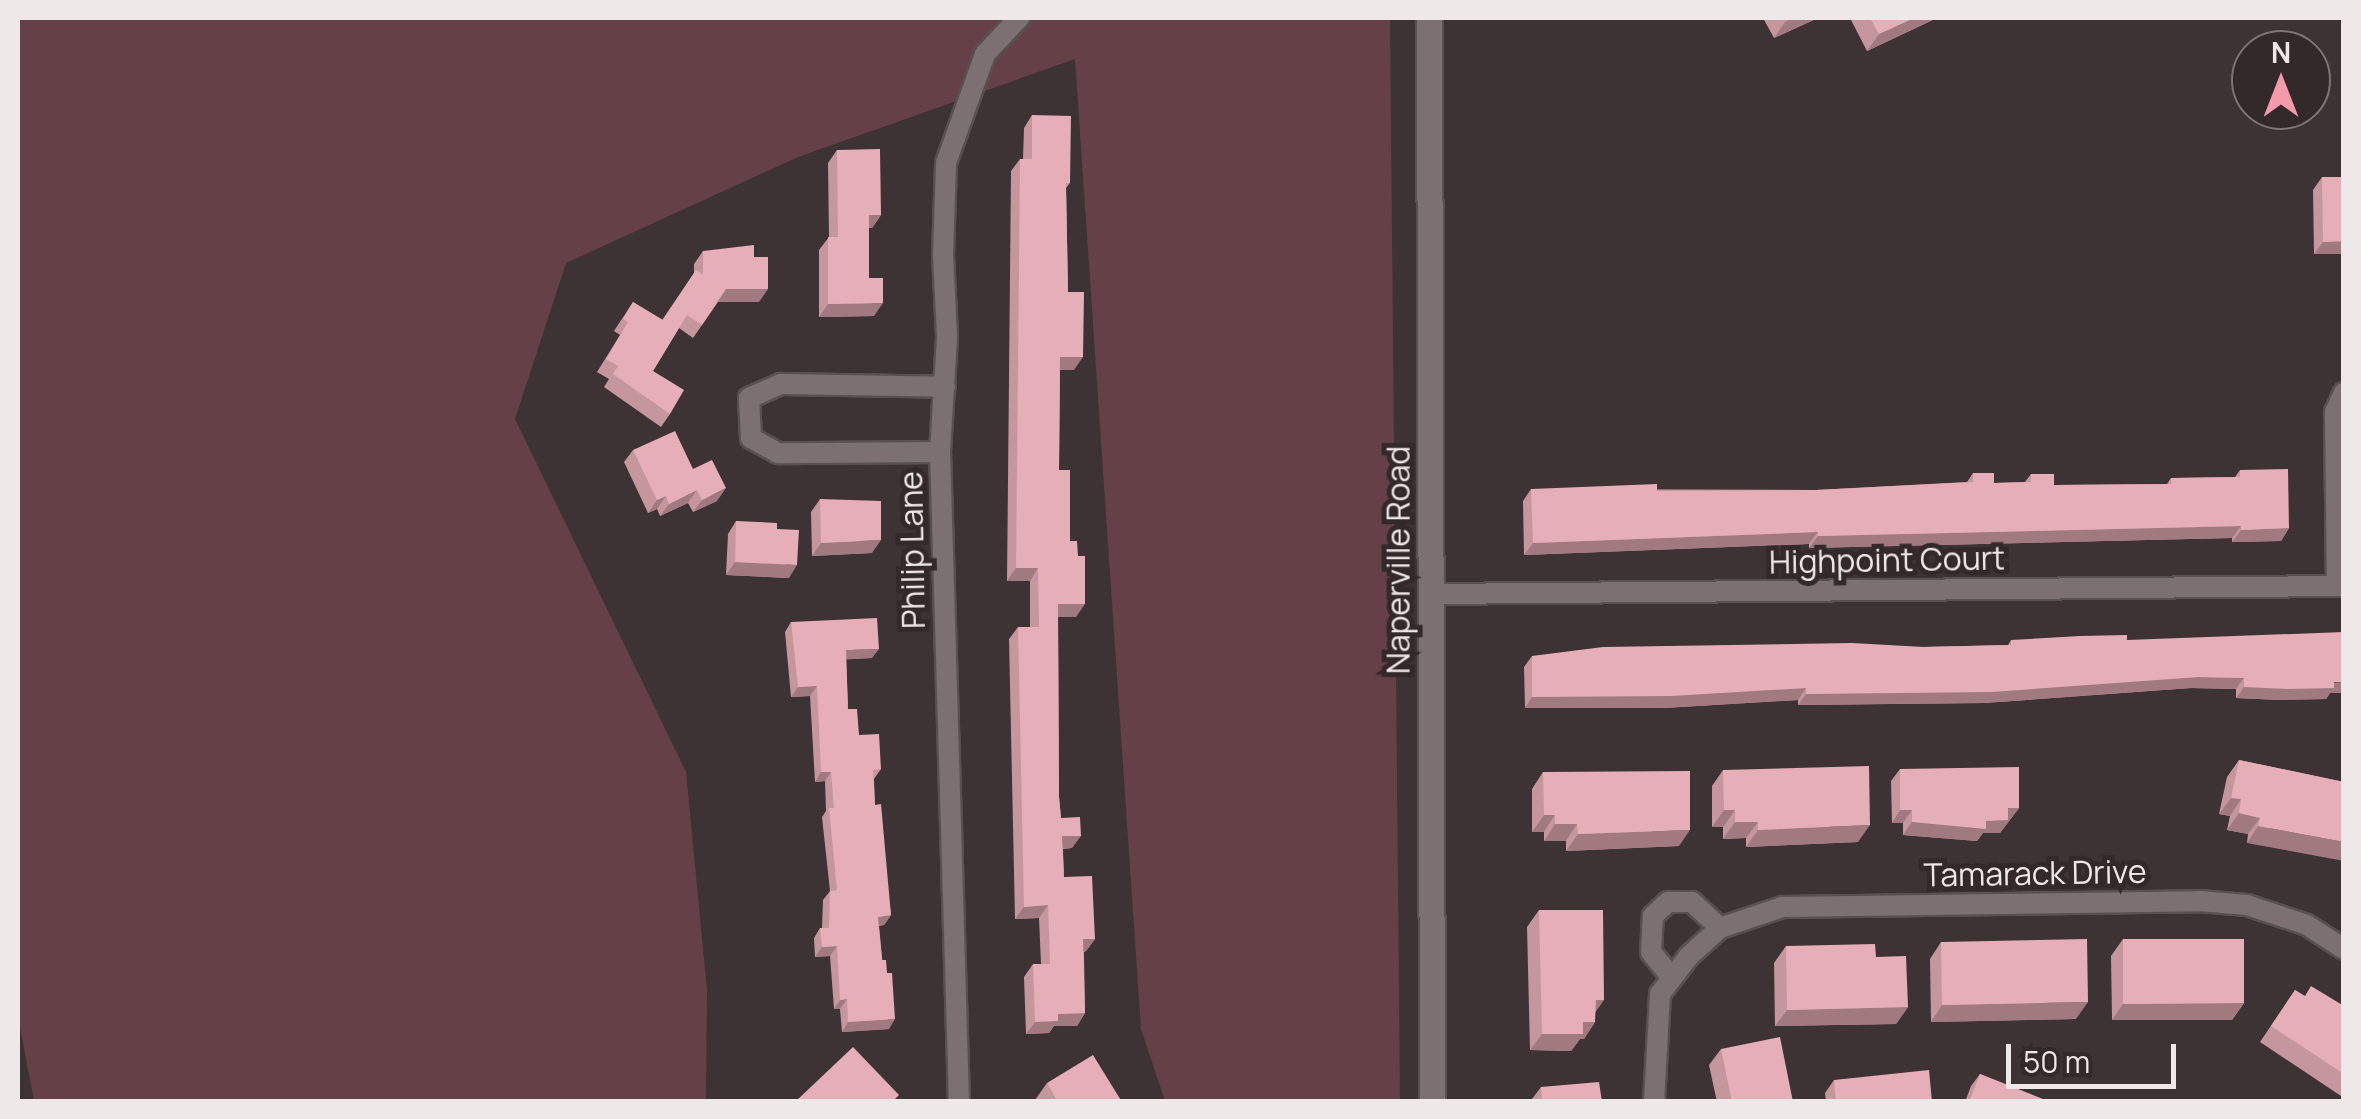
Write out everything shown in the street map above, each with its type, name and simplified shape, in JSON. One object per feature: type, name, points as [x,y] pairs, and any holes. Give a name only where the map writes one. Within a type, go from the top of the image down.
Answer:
[{"type":"street","name":"Philip Lane","points":[[959,1102],[940,452],[946,163],[984,54],[1020,18]]},
{"type":"street","name":"Naperville Road","points":[[1429,18],[1432,1102]]},
{"type":"street","points":[[940,452],[778,453],[750,438],[749,398],[782,384],[944,387]]},
{"type":"street","points":[[2340,586],[2335,412],[2344,393]]},
{"type":"street","name":"Highpoint Court","points":[[1430,594],[2340,586]]},
{"type":"street","name":"Tamarack Drive","points":[[1654,1102],[1660,994],[1720,928],[1782,906],[2200,900],[2247,906],[2307,925],[2344,948]]},
{"type":"street","points":[[1672,978],[1651,952],[1652,916],[1668,902],[1692,902],[1720,928]]},
{"type":"shaded area","points":[[18,18],[1390,18],[1400,1101],[1165,1101],[1141,1029],[1075,59],[798,157],[566,263],[515,419],[686,772],[707,990],[706,1101],[34,1101],[18,1017]]},
{"type":"building","points":[[1870,18],[1914,18],[1879,34]]},
{"type":"building","points":[[1032,115],[1071,116],[1070,183],[1066,183],[1068,292],[1084,292],[1083,357],[1060,357],[1059,470],[1070,470],[1070,541],[1077,541],[1078,556],[1085,556],[1085,604],[1058,604],[1059,797],[1061,818],[1080,817],[1081,836],[1062,836],[1064,877],[1092,876],[1095,939],[1083,939],[1085,1013],[1058,1014],[1058,1021],[1035,1022],[1033,964],[1050,964],[1048,905],[1024,907],[1018,627],[1039,627],[1038,568],[1016,568],[1020,159],[1032,159]]},
{"type":"building","points":[[880,149],[881,215],[869,215],[869,278],[883,278],[883,303],[828,304],[828,237],[838,237],[837,150]]},
{"type":"building","points":[[2322,177],[2344,177],[2344,241],[2323,242]]},
{"type":"building","points":[[754,245],[754,257],[768,257],[768,289],[726,289],[702,325],[687,315],[653,371],[684,390],[670,414],[613,374],[618,366],[606,359],[628,322],[623,319],[633,302],[663,320],[696,270],[703,274],[703,251]]},
{"type":"building","points":[[675,431],[693,469],[712,460],[726,488],[702,500],[697,490],[669,504],[666,496],[657,500],[633,450]]},
{"type":"building","points":[[2288,469],[2289,528],[1818,536],[1818,532],[1533,543],[1531,489],[1657,484],[1657,491],[1816,490],[1973,482],[1973,473],[1994,473],[1994,483],[2031,482],[2031,474],[2054,474],[2054,485],[2171,484],[2171,478],[2240,477],[2240,470]]},
{"type":"building","points":[[820,499],[881,501],[881,540],[821,543]]},
{"type":"building","points":[[736,521],[777,523],[777,529],[799,530],[797,565],[735,562]]},
{"type":"building","points":[[877,618],[879,649],[846,650],[848,709],[857,709],[859,735],[879,734],[881,769],[873,770],[875,805],[881,804],[891,915],[878,917],[882,960],[886,960],[887,973],[892,973],[895,1019],[848,1022],[847,999],[840,1000],[837,946],[822,947],[820,928],[829,928],[830,891],[837,890],[829,808],[834,808],[831,772],[821,772],[817,686],[798,687],[791,622]]},
{"type":"building","points":[[2344,632],[2344,682],[2334,682],[2334,688],[2244,687],[2244,678],[2199,677],[1992,692],[1806,694],[1806,688],[1671,696],[1532,697],[1532,656],[1603,647],[1852,643],[1924,647],[2011,645],[2011,640],[2080,636],[2127,635],[2127,640]]},
{"type":"building","points":[[2239,760],[2344,782],[2344,842],[2258,826],[2260,818],[2239,813],[2241,799],[2231,798]]},
{"type":"building","points":[[1869,766],[1870,825],[1758,830],[1758,822],[1735,822],[1735,810],[1724,810],[1723,770]]},
{"type":"building","points":[[2019,767],[2019,808],[2008,808],[2008,820],[1986,821],[1986,829],[1912,822],[1912,810],[1900,810],[1900,769]]},
{"type":"building","points":[[1690,771],[1690,830],[1578,834],[1577,824],[1555,824],[1555,815],[1544,815],[1543,772]]},
{"type":"building","points":[[1539,910],[1603,910],[1604,1000],[1596,1000],[1595,1022],[1583,1022],[1583,1034],[1542,1034]]},
{"type":"building","points":[[2087,939],[2088,1002],[1942,1005],[1941,942]]},
{"type":"building","points":[[2123,939],[2244,939],[2244,1003],[2123,1004]]},
{"type":"building","points":[[1875,944],[1876,957],[1906,956],[1908,1007],[1787,1010],[1786,946]]},
{"type":"building","points":[[2311,986],[2344,1006],[2344,1074],[2271,1026],[2295,990],[2305,996]]},
{"type":"building","points":[[1780,1037],[1793,1102],[1732,1102],[1721,1049]]},
{"type":"building","points":[[853,1047],[899,1095],[892,1102],[795,1102]]},
{"type":"building","points":[[1093,1055],[1122,1102],[1058,1102],[1047,1083]]},
{"type":"building","points":[[1929,1070],[1932,1102],[1836,1102],[1834,1080]]},
{"type":"building","points":[[1980,1074],[2050,1102],[1969,1102]]},
{"type":"building","points":[[1599,1082],[1602,1102],[1542,1102],[1541,1087]]}]
